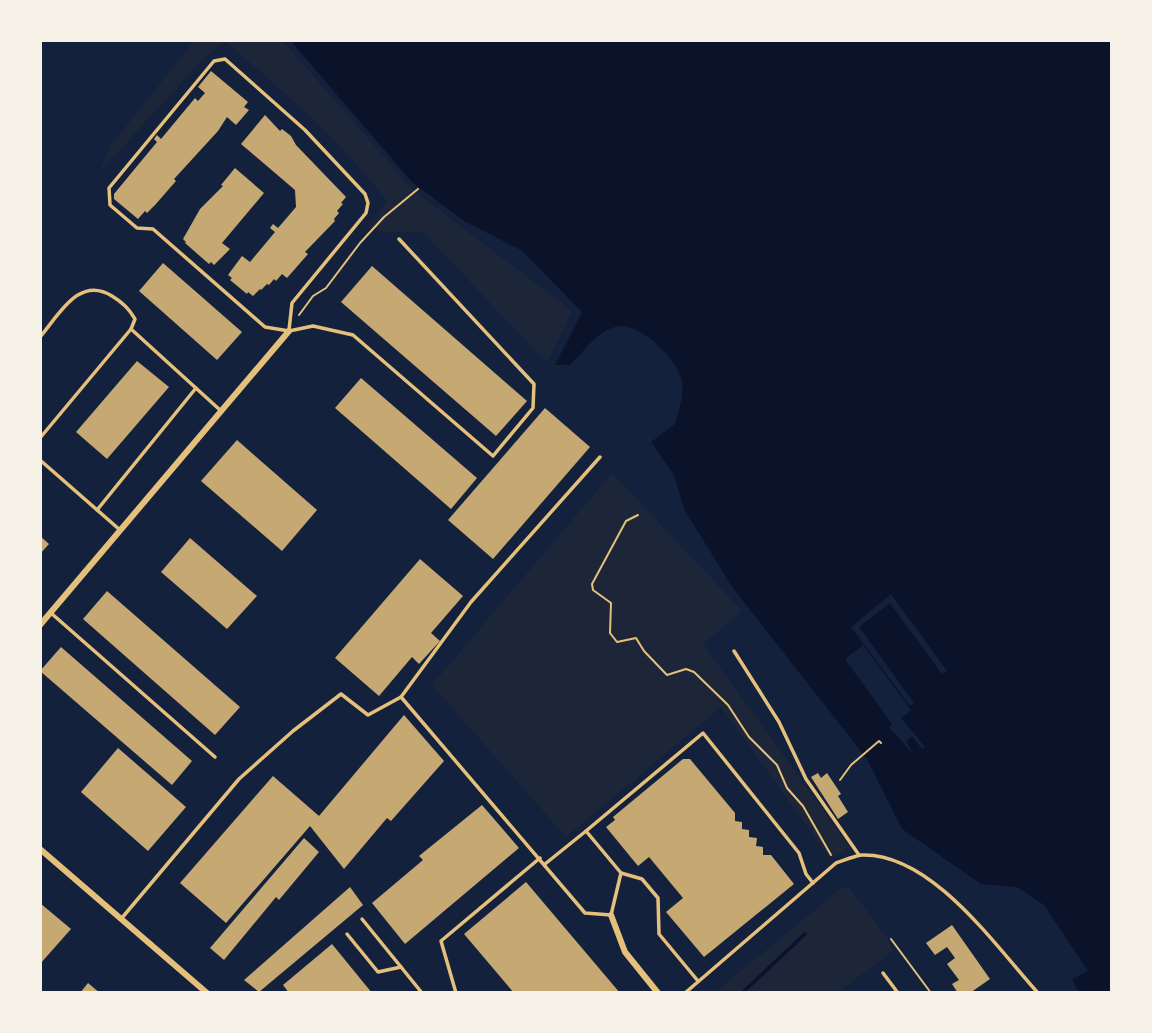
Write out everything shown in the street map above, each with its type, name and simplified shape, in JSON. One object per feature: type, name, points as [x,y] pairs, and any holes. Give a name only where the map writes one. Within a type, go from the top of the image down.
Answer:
[{"type":"street","points":[[40,625],[289,331]]},
{"type":"street","points":[[40,849],[206,993]]},
{"type":"street","points":[[611,915],[625,952],[658,993]]},
{"type":"lane","points":[[289,331],[292,303],[366,213],[368,203],[365,194],[305,130],[225,59],[214,61],[109,188],[110,205],[137,228],[153,229],[265,327],[289,331],[313,327],[353,335],[493,456],[533,408],[534,384],[399,239]]},
{"type":"lane","points":[[40,337],[74,297],[93,288],[102,290],[128,306],[135,318],[131,329],[40,438]]},
{"type":"lane","points":[[131,329],[221,411]]},
{"type":"lane","points":[[97,510],[196,388]]},
{"type":"lane","points":[[121,919],[239,779],[293,731],[341,694],[368,715],[401,697],[471,603],[600,457]]},
{"type":"lane","points":[[40,460],[121,530]]},
{"type":"lane","points":[[51,612],[215,757]]},
{"type":"lane","points":[[734,651],[779,722],[806,779],[859,855]]},
{"type":"lane","points":[[401,697],[585,913],[611,915],[621,873]]},
{"type":"lane","points":[[545,864],[703,733],[799,853],[806,874],[813,883]]},
{"type":"lane","points":[[586,831],[621,873],[642,879],[658,898],[659,934],[698,981]]},
{"type":"lane","points":[[685,993],[836,863],[859,855],[891,860],[942,888],[961,905],[1038,993]]},
{"type":"lane","points":[[456,993],[441,941],[540,858]]},
{"type":"lane","points":[[362,919],[422,993]]},
{"type":"lane","points":[[347,934],[379,972],[401,967]]},
{"type":"lane","points":[[883,973],[898,993]]},
{"type":"path","points":[[289,331],[313,296],[326,288],[360,243],[384,217],[418,189]]},
{"type":"path","points":[[638,516],[626,521],[592,584],[593,590],[611,603],[610,633],[617,642],[636,638],[667,675],[686,669],[694,672],[728,705],[749,737],[777,765],[786,788],[803,806],[836,863]]},
{"type":"path","points":[[840,780],[851,765],[879,741],[881,743]]},
{"type":"path","points":[[891,939],[930,993]]},
{"type":"shaded area","points":[[195,40],[283,41],[413,190],[572,311],[547,363],[423,232],[386,232],[367,228],[387,201],[330,137],[225,41],[202,60],[99,173],[111,145]]},
{"type":"shaded area","points":[[290,40],[1112,40],[1112,993],[1079,993],[1072,979],[1088,971],[1044,905],[1017,887],[981,884],[902,829],[867,759],[732,587],[684,509],[674,475],[651,442],[675,424],[682,397],[683,386],[679,372],[665,352],[635,329],[615,327],[596,338],[570,365],[555,365],[582,312],[521,250],[464,221],[412,182]]},
{"type":"shaded area","points":[[612,473],[742,611],[703,644],[850,847],[831,859],[721,707],[566,837],[432,685]]},
{"type":"shaded area","points":[[849,887],[887,938],[893,951],[837,993],[714,993],[840,889]]},
{"type":"pier","points":[[891,594],[947,671],[942,674],[890,603],[859,627],[914,703],[910,706],[851,627]]},
{"type":"pier","points":[[863,645],[911,710],[901,718],[925,747],[922,749],[912,736],[906,741],[914,755],[889,727],[892,724],[845,659]]},
{"type":"building","points":[[211,71],[248,102],[244,107],[249,110],[236,125],[227,117],[218,131],[174,179],[176,181],[147,213],[145,211],[138,219],[114,199],[114,194],[157,142],[154,139],[157,135],[161,139],[195,98],[198,101],[205,93],[198,87]]},
{"type":"building","points":[[265,115],[280,131],[282,129],[291,136],[296,145],[346,197],[337,211],[339,213],[335,221],[305,252],[308,254],[287,278],[282,274],[253,296],[230,280],[232,278],[228,275],[242,256],[250,262],[275,232],[270,228],[273,224],[278,228],[296,207],[295,190],[241,144]]},
{"type":"building","points":[[235,168],[264,193],[222,243],[230,249],[214,265],[211,262],[209,264],[183,239],[200,209],[223,186],[221,185]]},
{"type":"building","points":[[163,263],[242,332],[217,360],[139,291]]},
{"type":"building","points":[[372,266],[527,401],[496,436],[341,302]]},
{"type":"building","points":[[137,361],[169,387],[107,459],[76,432]]},
{"type":"building","points":[[361,378],[477,478],[451,509],[335,408]]},
{"type":"building","points":[[545,408],[590,447],[493,559],[448,520]]},
{"type":"building","points":[[237,440],[317,510],[282,551],[201,481]]},
{"type":"building","points":[[40,536],[49,544],[40,554]]},
{"type":"building","points":[[190,538],[257,596],[227,629],[161,572]]},
{"type":"building","points":[[420,559],[463,596],[431,633],[440,641],[419,664],[412,657],[379,696],[335,658]]},
{"type":"building","points":[[107,591],[240,707],[215,735],[83,619]]},
{"type":"building","points":[[61,647],[192,761],[172,785],[40,671]]},
{"type":"building","points":[[404,715],[444,761],[391,821],[387,818],[344,869],[310,826],[226,923],[180,883],[273,776],[319,816]]},
{"type":"building","points":[[118,748],[186,807],[148,851],[81,792]]},
{"type":"building","points":[[683,759],[690,759],[735,813],[735,821],[742,822],[742,829],[749,830],[749,837],[757,838],[756,846],[763,847],[763,855],[771,855],[794,884],[704,957],[666,912],[683,898],[649,857],[638,866],[606,827],[615,820],[613,817]]},
{"type":"building","points":[[818,773],[821,778],[827,773],[841,794],[838,796],[848,812],[838,819],[811,777]]},
{"type":"building","points":[[482,805],[519,848],[405,944],[372,903],[423,860],[419,856]]},
{"type":"building","points":[[304,838],[319,852],[279,900],[276,897],[224,960],[210,948]]},
{"type":"building","points":[[526,882],[620,993],[514,993],[464,934]]},
{"type":"building","points":[[350,887],[363,905],[259,992],[244,980]]},
{"type":"building","points":[[40,903],[71,929],[40,964]]},
{"type":"building","points":[[952,925],[990,979],[970,993],[958,993],[952,984],[959,980],[947,964],[955,958],[947,947],[935,955],[926,943]]},
{"type":"building","points":[[332,944],[372,993],[289,993],[283,985]]},
{"type":"building","points":[[88,983],[100,993],[80,993]]},
{"type":"waterway","points":[[742,993],[805,934]]}]
